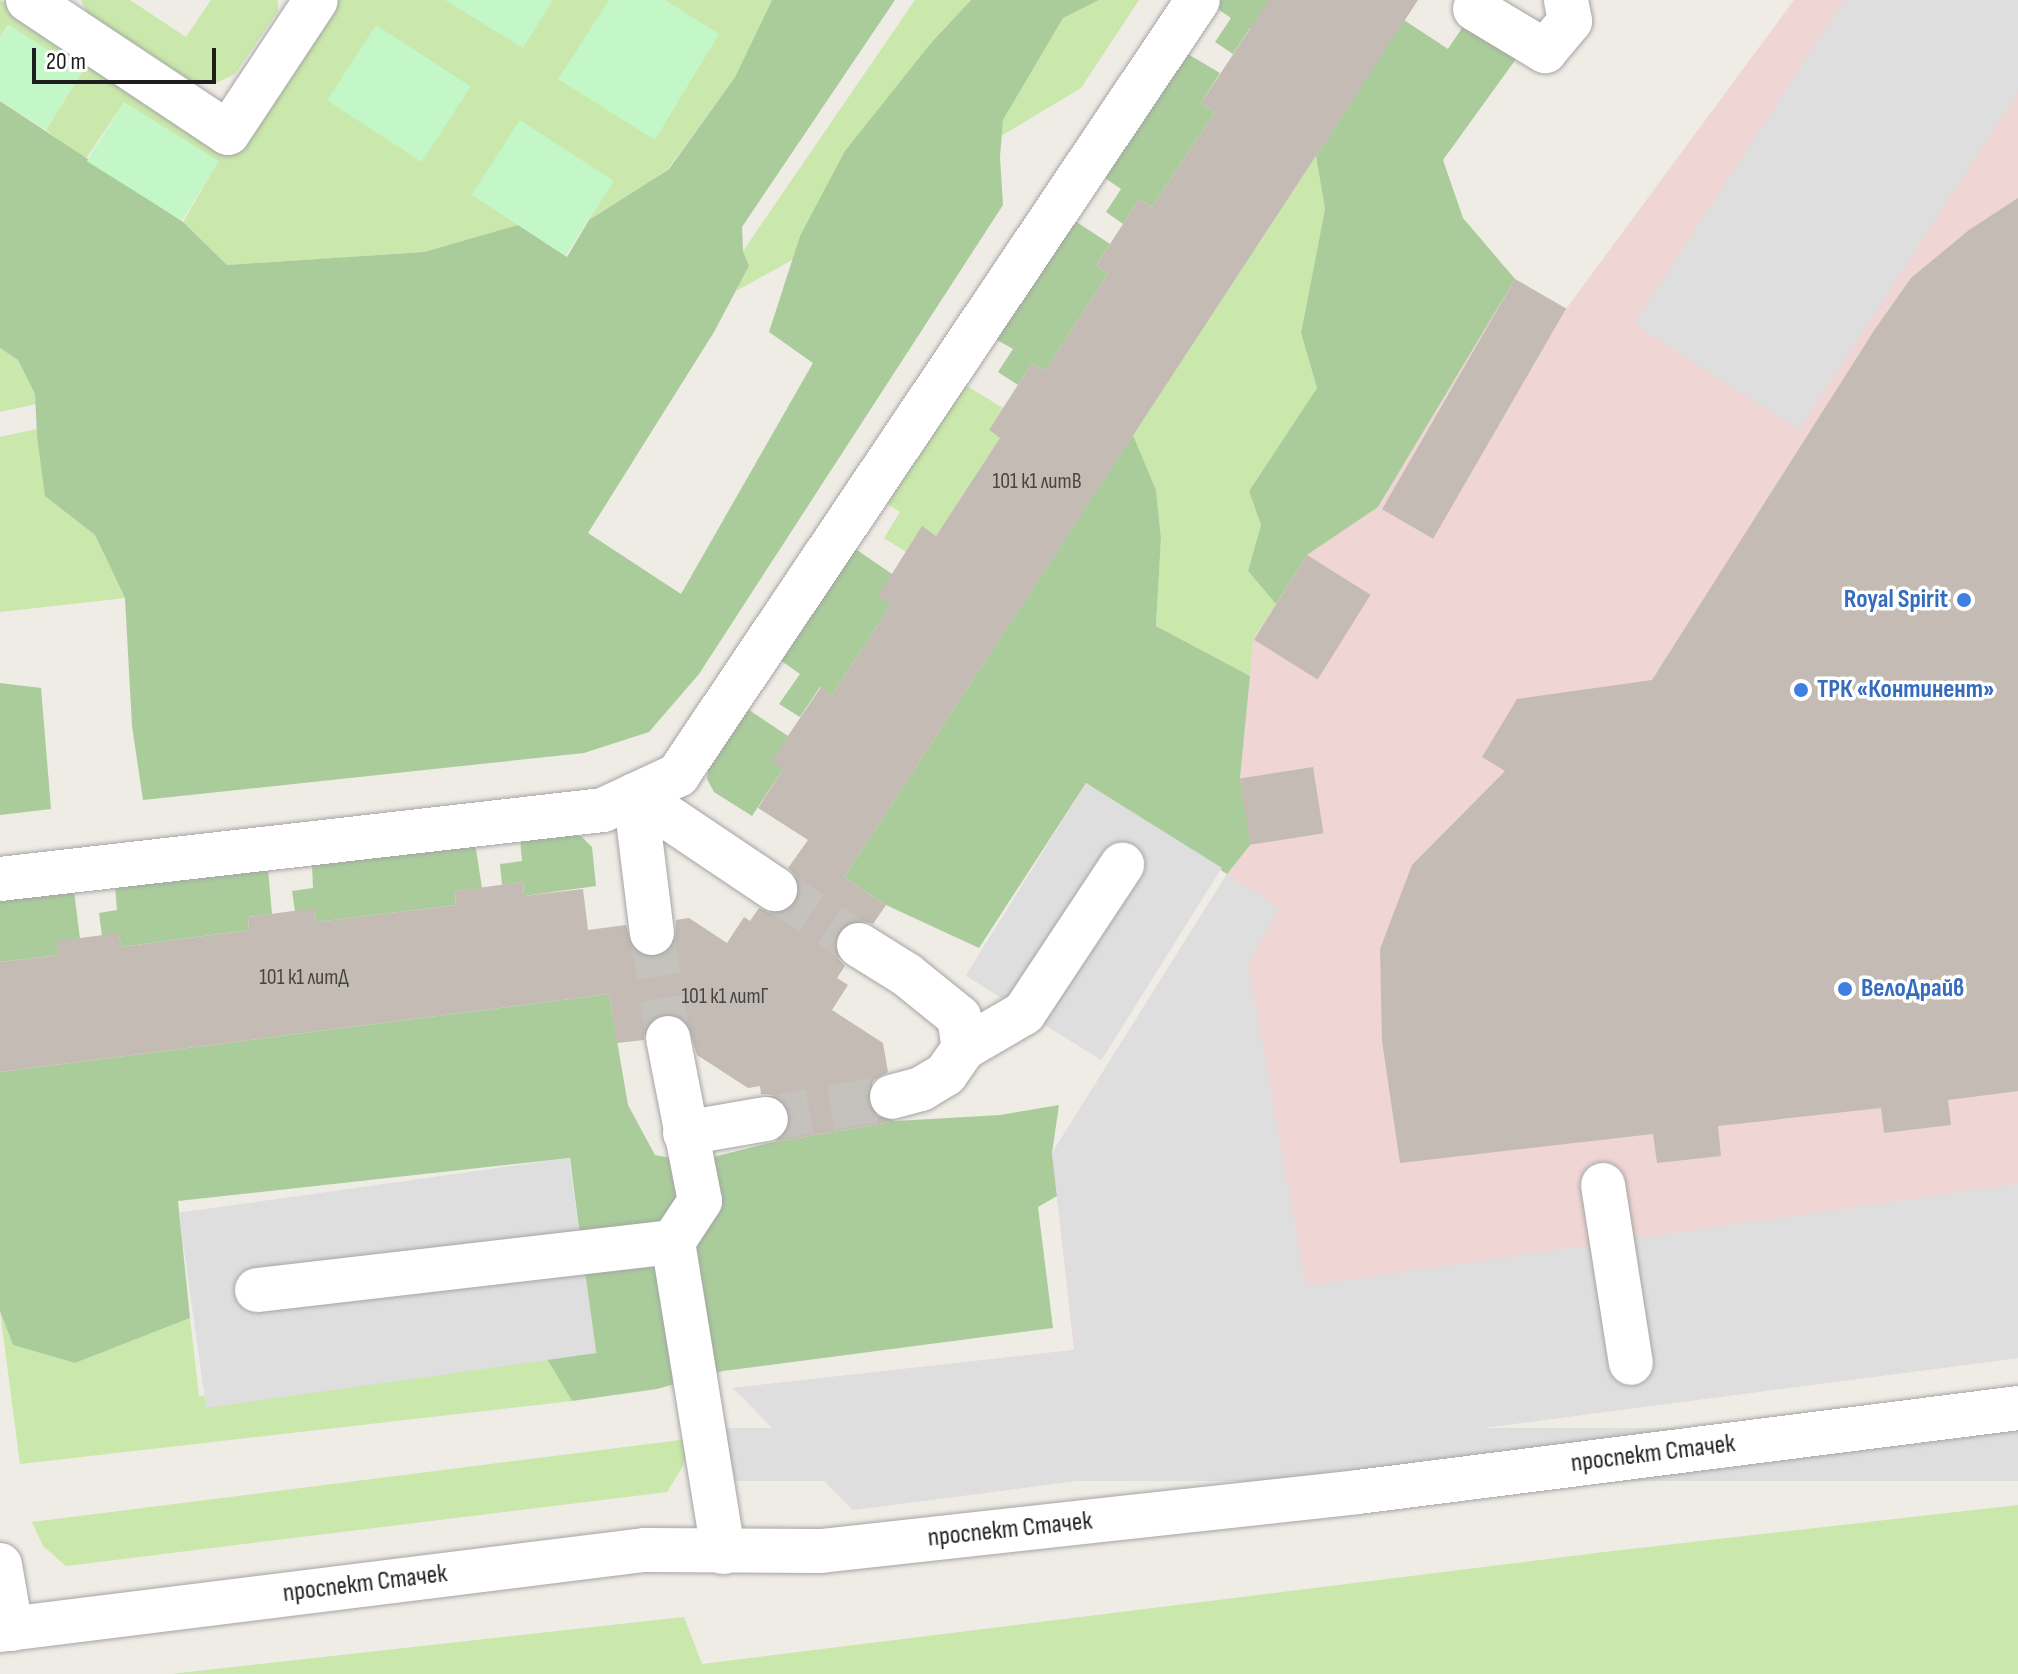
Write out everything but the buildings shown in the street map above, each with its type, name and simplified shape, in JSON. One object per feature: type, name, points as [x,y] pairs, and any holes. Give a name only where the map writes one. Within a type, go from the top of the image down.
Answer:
[{"type":"street","points":[[28,0],[228,133],[316,0]]},
{"type":"street","points":[[0,879],[603,810],[678,775],[1198,0]]},
{"type":"street","points":[[1475,9],[1545,51],[1570,21],[1566,0]]},
{"type":"street","points":[[635,795],[775,889]]},
{"type":"street","points":[[635,795],[652,933]]},
{"type":"street","points":[[892,1097],[921,1089],[946,1074],[964,1048],[1024,1013],[1122,865]]},
{"type":"street","points":[[859,945],[907,975],[959,1017],[964,1048]]},
{"type":"street","points":[[668,1038],[700,1201],[673,1242],[723,1552]]},
{"type":"street","points":[[685,1133],[766,1119]]},
{"type":"street","points":[[1603,1185],[1631,1363]]},
{"type":"street","points":[[257,1290],[673,1242]]},
{"type":"street","name":"проспект Стачек","points":[[6,1630],[644,1550],[821,1551],[1342,1493],[2018,1408]]},
{"type":"street","points":[[0,1565],[6,1630]]},
{"type":"shaded area","points":[[1794,0],[2018,0],[2018,1358],[853,1510],[733,1388],[1074,1350],[1052,1153],[1227,874],[1251,844],[1240,778],[1253,639],[1307,555],[1378,507],[1515,279],[1566,309]]},
{"type":"shaded area","points":[[1844,0],[2018,0],[2018,92],[1799,430],[1634,324]]},
{"type":"shaded area","points":[[1086,783],[1222,868],[1101,1060],[966,976]]},
{"type":"shaded area","points":[[1227,874],[1279,908],[1248,964],[1306,1286],[2018,1184],[2018,1358],[853,1510],[733,1388],[1075,1350],[1052,1153]]},
{"type":"shaded area","points":[[569,1158],[596,1353],[206,1408],[179,1213]]},
{"type":"shaded area","points":[[713,1428],[2018,1428],[2018,1481],[713,1481]]},
{"type":"green space","points":[[0,0],[235,155],[335,0],[772,0],[735,77],[668,169],[589,220],[613,181],[473,195],[518,225],[424,252],[227,265],[183,222],[218,162],[124,102],[85,160],[46,130],[82,72],[8,25],[0,37]]},
{"type":"green space","points":[[81,0],[130,0],[186,37],[211,0],[278,0],[278,11],[235,74],[214,84],[189,83],[88,15]]},
{"type":"green space","points":[[445,0],[553,0],[523,48]]},
{"type":"green space","points":[[609,0],[665,0],[719,34],[655,140],[558,79]]},
{"type":"green space","points":[[772,0],[895,0],[742,227],[743,251],[749,266],[714,332],[588,533],[681,594],[813,363],[769,332],[800,236],[845,151],[931,43],[971,0],[1099,0],[1063,18],[1003,120],[1000,157],[1003,205],[699,674],[649,732],[584,753],[143,800],[132,726],[125,598],[95,535],[45,496],[35,394],[18,360],[0,348],[0,101],[183,222],[227,265],[424,252],[518,225],[567,257],[589,220],[669,169],[735,77]]},
{"type":"green space","points":[[915,0],[971,0],[931,43],[800,236],[794,259],[736,291],[749,266],[743,251]]},
{"type":"green space","points":[[1099,0],[1139,0],[1081,88],[1001,136],[1003,120],[1063,18]]},
{"type":"green space","points":[[1215,0],[1288,0],[1264,36],[1250,28],[1233,54],[1215,42],[1231,18],[1212,5]]},
{"type":"green space","points":[[1404,20],[1448,49],[1464,25],[1516,59],[1443,160],[1463,218],[1515,279],[1378,507],[1307,555],[1276,604],[1248,571],[1261,525],[1249,491],[1317,388],[1301,333],[1325,209],[1316,156]]},
{"type":"green space","points":[[9,25],[82,72],[46,130],[0,101],[0,37]]},
{"type":"green space","points":[[376,25],[471,87],[422,162],[327,100]]},
{"type":"green space","points":[[1181,50],[1220,73],[1201,103],[1215,112],[1152,207],[1139,199],[1123,224],[1106,212],[1121,189],[1099,174]]},
{"type":"green space","points":[[124,102],[219,161],[182,221],[87,161]]},
{"type":"green space","points":[[520,120],[614,181],[565,256],[472,195]]},
{"type":"green space","points":[[1316,156],[1325,209],[1301,333],[1317,388],[1249,491],[1261,525],[1248,571],[1276,604],[1253,639],[1250,676],[1156,626],[1161,538],[1156,490],[1133,435]]},
{"type":"green space","points":[[1072,219],[1110,244],[1096,266],[1108,274],[1045,371],[1032,363],[1018,385],[998,372],[1013,349],[992,337]]},
{"type":"green space","points":[[0,348],[18,360],[35,394],[36,404],[0,412]]},
{"type":"green space","points":[[962,383],[1003,408],[989,430],[1000,438],[936,536],[906,552],[884,538],[900,512],[884,502]]},
{"type":"green space","points":[[37,429],[46,496],[95,535],[125,598],[0,612],[0,437]]},
{"type":"green space","points":[[1133,435],[1156,490],[1161,538],[1156,626],[1250,676],[1240,778],[1251,844],[1227,874],[1086,783],[979,948],[886,905],[844,877]]},
{"type":"green space","points":[[854,548],[892,574],[891,605],[832,695],[820,687],[800,717],[779,704],[800,674],[780,660]]},
{"type":"green space","points":[[0,683],[41,688],[51,809],[0,815]]},
{"type":"green space","points":[[746,708],[788,736],[783,769],[752,816],[714,792],[707,779],[709,764]]},
{"type":"green space","points":[[567,834],[581,836],[592,847],[596,886],[524,896],[523,882],[502,885],[500,864],[522,861],[520,839]]},
{"type":"green space","points":[[475,843],[482,888],[455,891],[456,905],[316,922],[315,909],[295,911],[292,891],[313,888],[312,865]]},
{"type":"green space","points":[[268,869],[272,914],[248,917],[249,930],[121,947],[119,934],[102,936],[99,913],[117,910],[115,886]]},
{"type":"green space","points":[[74,891],[80,939],[58,941],[59,955],[0,962],[0,900]]},
{"type":"green space","points":[[609,994],[628,1105],[655,1155],[693,1162],[769,1143],[896,1121],[1000,1115],[1059,1105],[1052,1153],[1057,1196],[1038,1207],[1053,1328],[723,1371],[657,1389],[572,1401],[547,1359],[595,1353],[570,1158],[178,1201],[190,1318],[75,1363],[13,1345],[0,1311],[0,1072]]},
{"type":"green space","points":[[0,1311],[13,1345],[75,1363],[190,1318],[199,1396],[547,1359],[572,1401],[20,1464]]},
{"type":"green space","points":[[689,1439],[683,1466],[667,1492],[66,1566],[43,1546],[32,1522]]},
{"type":"green space","points":[[2018,1505],[2018,1674],[171,1674],[684,1617],[702,1664],[1604,1552]]},
{"type":"tunnel","points":[[775,889],[859,945]]},
{"type":"tunnel","points":[[652,933],[668,1038]]},
{"type":"tunnel","points":[[766,1119],[892,1097]]},
{"type":"place","name":"Royal Spirit","points":[[1964,600]]},
{"type":"place","name":"ТРК «Континент»","points":[[1801,690]]},
{"type":"place","name":"ВелоДрайв","points":[[1845,989]]}]
